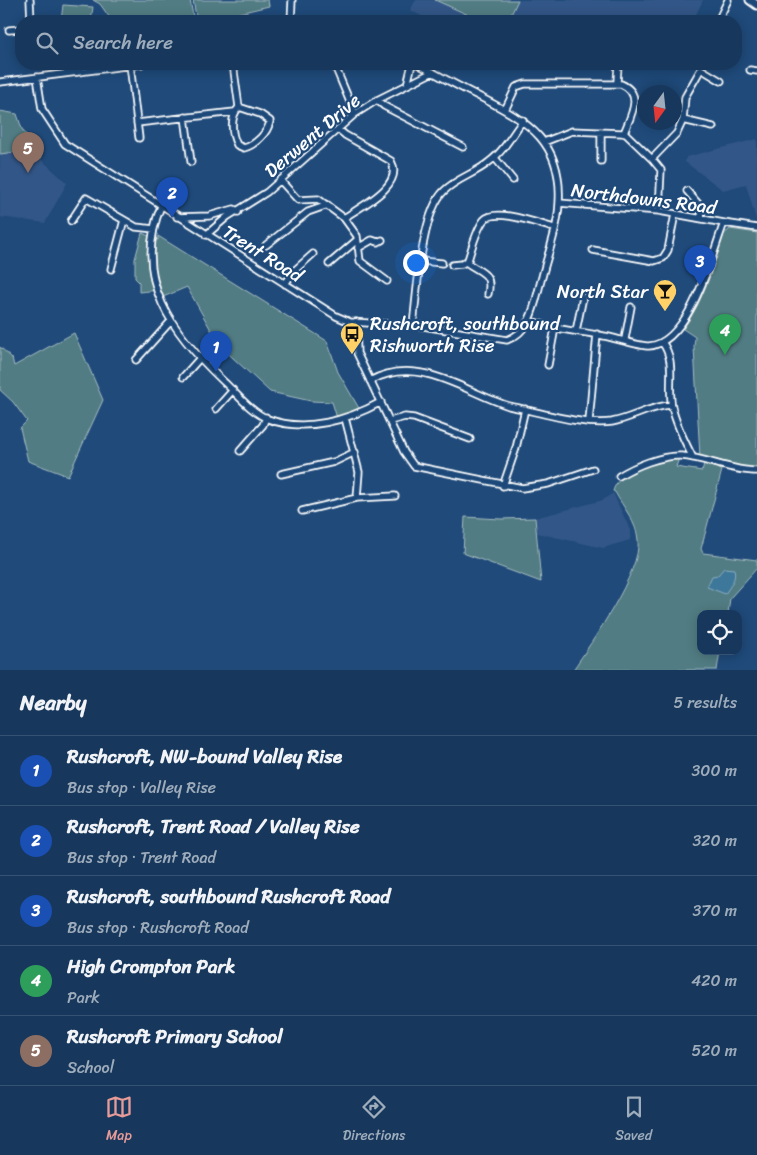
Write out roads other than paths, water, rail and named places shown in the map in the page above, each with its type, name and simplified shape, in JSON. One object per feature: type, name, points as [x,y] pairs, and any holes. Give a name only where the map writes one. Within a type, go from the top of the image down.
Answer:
[{"type":"main road","points":[[750,0],[757,5]]},
{"type":"street","points":[[30,0],[31,15]]},
{"type":"street","points":[[291,15],[292,0]]},
{"type":"street","points":[[721,15],[728,0]]},
{"type":"street","points":[[9,30],[15,30]]},
{"type":"street","points":[[0,82],[91,70]]},
{"type":"street","points":[[131,70],[139,138]]},
{"type":"street","points":[[137,123],[237,110],[260,114],[270,122],[264,134],[247,148],[241,148],[235,142],[233,121],[237,110],[233,70]]},
{"type":"street","points":[[406,85],[410,70]]},
{"type":"street","points":[[617,83],[618,70]]},
{"type":"street","points":[[652,159],[670,143],[683,120],[685,98],[700,70]]},
{"type":"street","points":[[703,70],[721,81]]},
{"type":"street","points":[[337,71],[355,114]]},
{"type":"street","points":[[431,71],[523,120],[544,142],[551,155],[559,179],[559,203],[529,320],[555,328],[625,339],[649,346],[662,342],[685,320],[693,307],[724,223]]},
{"type":"street","name":"Derwent Drive","points":[[206,235],[226,217],[238,212],[280,180],[355,114],[431,71]]},
{"type":"street","name":"Trent Road","points":[[37,77],[42,109],[65,144],[343,320],[413,325],[507,340],[517,336],[529,320]]},
{"type":"street","points":[[504,110],[516,87],[525,84],[617,83],[629,87],[635,97],[635,105],[624,133]]},
{"type":"street","points":[[377,100],[384,106],[463,147]]},
{"type":"street","points":[[185,117],[191,162]]},
{"type":"street","points":[[413,325],[427,230],[443,191],[495,158],[523,120]]},
{"type":"street","points":[[683,120],[713,127]]},
{"type":"street","points":[[338,129],[345,135],[392,161],[395,171],[390,185],[344,218]]},
{"type":"street","points":[[544,142],[572,131],[624,133],[652,159],[662,174],[659,211]]},
{"type":"street","points":[[601,132],[601,161]]},
{"type":"street","points":[[495,158],[513,180]]},
{"type":"street","points":[[280,180],[298,200],[318,198],[344,218],[358,240],[360,261],[387,281]]},
{"type":"street","points":[[687,191],[702,208],[701,218]]},
{"type":"street","points":[[71,221],[86,198],[136,227],[154,229]]},
{"type":"street","name":"Northdowns Road","points":[[559,203],[659,211],[757,228]]},
{"type":"street","points":[[702,208],[708,204]]},
{"type":"street","points":[[266,245],[308,212],[328,205]]},
{"type":"street","points":[[161,206],[154,229],[151,261],[153,279],[158,296],[171,321],[200,358],[233,390],[266,418],[308,425],[356,415],[381,402]]},
{"type":"street","points":[[178,217],[209,216],[234,209],[238,212]]},
{"type":"street","points":[[593,250],[654,261],[663,258],[668,250],[675,214]]},
{"type":"street","points":[[466,262],[484,221],[492,215],[504,215],[554,228]]},
{"type":"street","points":[[111,269],[124,220]]},
{"type":"street","points":[[329,264],[358,240]]},
{"type":"street","points":[[358,248],[372,240],[378,242],[382,240]]},
{"type":"street","points":[[285,284],[295,270],[313,254]]},
{"type":"street","points":[[421,261],[442,263]]},
{"type":"street","points":[[452,265],[466,262],[488,276],[490,282],[488,294]]},
{"type":"street","points":[[576,331],[582,297]]},
{"type":"street","points":[[625,339],[631,306]]},
{"type":"street","points":[[136,360],[171,321]]},
{"type":"street","points":[[356,322],[357,353],[404,452],[414,466],[503,486],[522,488],[548,484],[594,469]]},
{"type":"street","points":[[548,365],[555,328]]},
{"type":"street","points":[[589,421],[597,334]]},
{"type":"street","points":[[662,342],[671,357],[672,405],[678,429],[693,458]]},
{"type":"street","points":[[183,377],[200,358]]},
{"type":"street","points":[[370,381],[390,372],[435,376],[462,385],[496,402],[600,423],[614,421],[647,409],[672,405]]},
{"type":"street","points":[[216,409],[233,390]]},
{"type":"street","points":[[503,486],[516,448],[525,409]]},
{"type":"street","points":[[240,450],[263,425],[266,418]]},
{"type":"street","points":[[345,418],[355,452],[358,472],[357,498]]},
{"type":"street","points":[[390,420],[414,418],[470,439]]},
{"type":"street","points":[[281,474],[334,462],[355,452]]},
{"type":"street","points":[[619,476],[655,460],[679,456],[729,468],[757,471]]},
{"type":"street","points":[[302,512],[357,498],[394,496]]},
{"type":"place","name":"Rushcroft Primary School","points":[[28,173]]},
{"type":"place","name":"Rushcroft, Trent Road / Valley Rise","points":[[172,218]]},
{"type":"place","name":"Rushcroft, southbound Rushcroft Road","points":[[700,286]]},
{"type":"place","name":"North Star","points":[[665,312]]},
{"type":"place","name":"Rushcroft, southbound Rishworth Rise","points":[[352,355]]},
{"type":"place","name":"High Crompton Park","points":[[725,355]]},
{"type":"place","name":"Rushcroft, NW-bound Valley Rise","points":[[216,372]]}]
